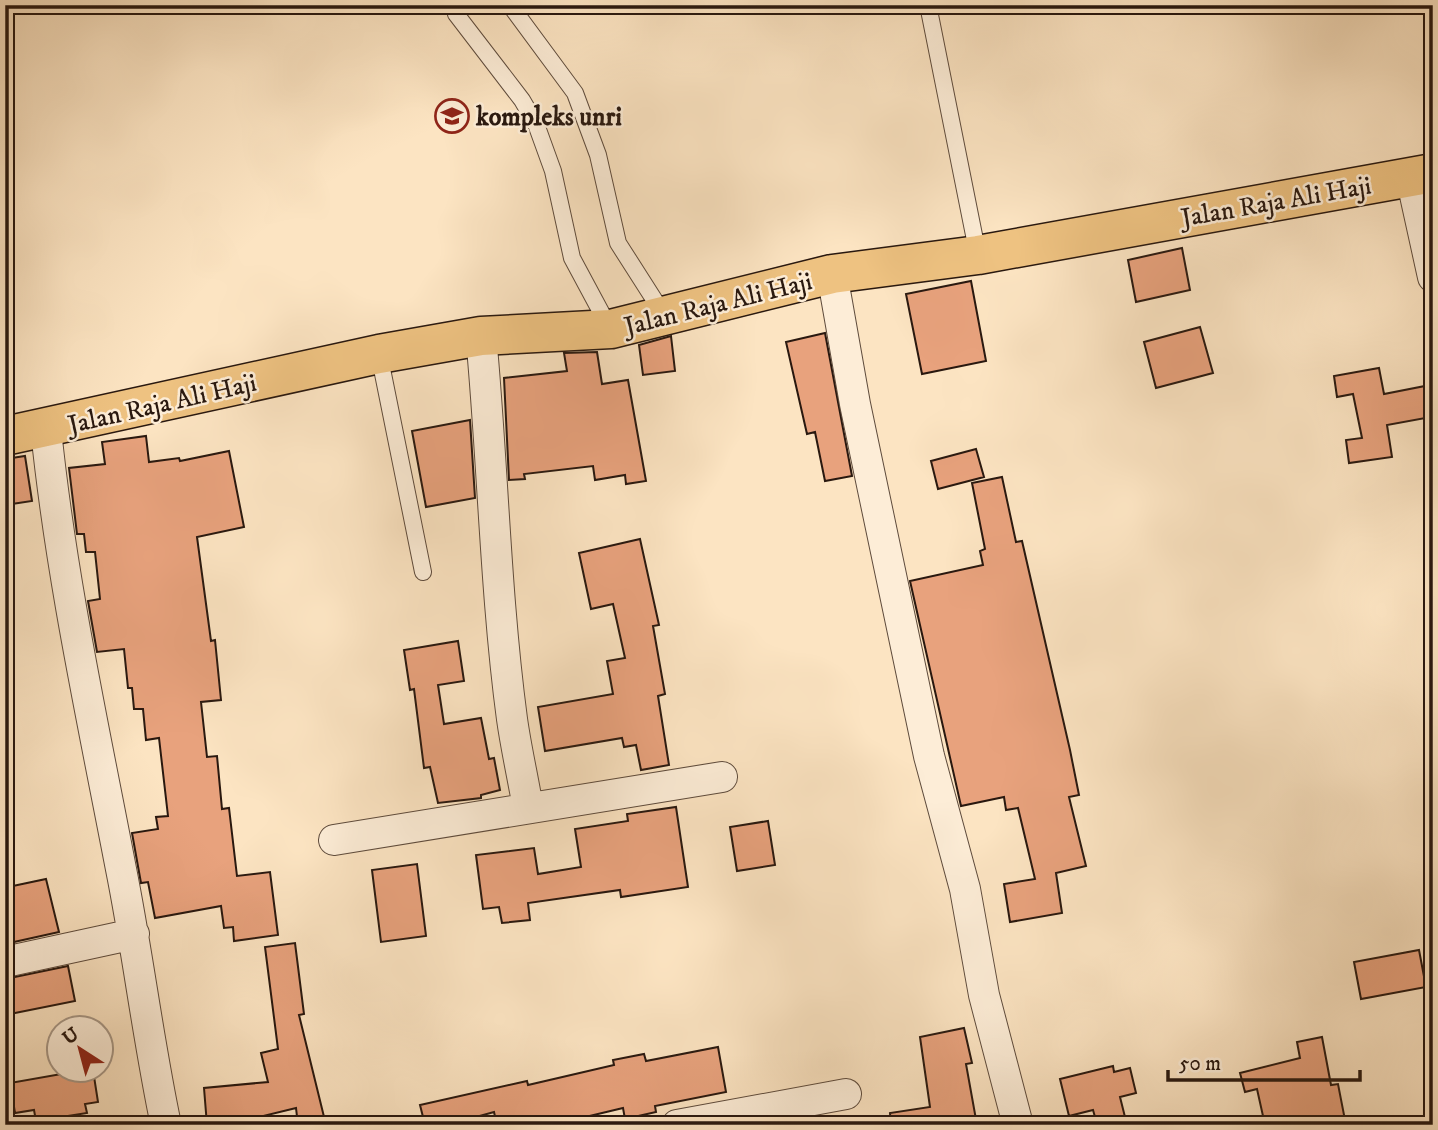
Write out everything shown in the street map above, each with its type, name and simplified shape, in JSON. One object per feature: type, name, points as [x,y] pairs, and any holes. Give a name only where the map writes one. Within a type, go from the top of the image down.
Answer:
[{"type":"main road","name":"Jalan Raja Ali Haji","points":[[5,436],[46,430],[379,354],[481,336],[611,329],[666,318],[832,274],[978,255],[1422,175]]},
{"type":"street","points":[[1422,175],[1433,277]]},
{"type":"street","points":[[832,274],[855,404],[926,743],[965,889],[984,995],[1018,1125]]},
{"type":"street","points":[[481,336],[504,643],[512,720],[528,808]]},
{"type":"street","points":[[46,430],[54,510],[134,933],[148,1040],[166,1125]]},
{"type":"street","points":[[334,840],[722,776]]},
{"type":"street","points":[[5,962],[134,933]]},
{"type":"street","points":[[677,1125],[846,1094]]},
{"type":"lane","points":[[510,5],[575,93],[588,121],[598,155],[618,243],[666,318]]},
{"type":"lane","points":[[928,5],[978,255]]},
{"type":"lane","points":[[459,8],[536,124],[553,171],[572,258],[611,329]]},
{"type":"lane","points":[[379,354],[423,572]]},
{"type":"building","points":[[1182,248],[1190,290],[1136,302],[1128,260]]},
{"type":"building","points":[[971,281],[986,361],[922,374],[906,294]]},
{"type":"building","points":[[1200,327],[1213,373],[1156,388],[1144,342]]},
{"type":"building","points":[[825,333],[852,476],[825,481],[815,432],[807,434],[786,342]]},
{"type":"building","points":[[671,336],[675,371],[643,375],[639,345]]},
{"type":"building","points":[[597,352],[602,384],[628,380],[646,481],[626,484],[625,475],[595,480],[593,466],[524,474],[525,479],[509,480],[504,378],[567,371],[564,353]]},
{"type":"building","points":[[1379,368],[1384,394],[1425,386],[1431,417],[1387,425],[1392,457],[1349,463],[1346,440],[1362,438],[1353,394],[1337,397],[1334,376]]},
{"type":"building","points":[[470,420],[475,498],[426,507],[412,431]]},
{"type":"building","points":[[146,436],[149,462],[179,458],[180,461],[229,451],[244,527],[197,537],[211,641],[215,640],[221,700],[201,702],[207,757],[217,756],[222,809],[229,808],[237,876],[270,872],[278,935],[234,941],[233,927],[224,928],[221,906],[155,918],[148,882],[141,883],[132,833],[158,829],[156,817],[168,816],[159,738],[146,740],[143,709],[134,709],[132,688],[128,688],[124,649],[97,652],[88,601],[100,599],[95,552],[86,552],[84,534],[77,534],[69,468],[105,464],[102,442]]},
{"type":"building","points":[[976,449],[984,477],[938,489],[931,461]]},
{"type":"building","points":[[25,456],[32,501],[5,505],[5,459]]},
{"type":"building","points":[[1002,477],[1016,542],[1022,541],[1070,750],[1079,795],[1069,797],[1086,866],[1056,873],[1062,913],[1010,922],[1004,884],[1035,879],[1018,808],[1006,810],[1004,797],[961,806],[910,581],[983,565],[980,551],[985,549],[972,483]]},
{"type":"building","points":[[640,539],[659,625],[653,626],[665,694],[658,696],[669,765],[641,770],[636,745],[624,747],[622,738],[545,751],[538,707],[613,694],[607,661],[625,658],[613,604],[591,609],[579,553]]},
{"type":"building","points":[[458,641],[464,681],[438,685],[444,724],[481,718],[489,759],[494,758],[500,790],[481,795],[481,798],[438,803],[430,767],[424,768],[414,689],[410,690],[404,650]]},
{"type":"building","points":[[676,807],[688,887],[621,897],[620,890],[528,903],[530,920],[502,923],[499,907],[483,909],[476,855],[534,848],[538,874],[581,867],[575,829],[628,821],[627,814]]},
{"type":"building","points":[[768,821],[775,865],[737,871],[730,827]]},
{"type":"building","points":[[417,864],[426,936],[381,942],[372,870]]},
{"type":"building","points":[[46,879],[59,932],[5,944],[5,908],[12,906],[8,887]]},
{"type":"building","points":[[295,943],[304,1014],[299,1015],[326,1125],[298,1125],[296,1108],[247,1120],[248,1125],[207,1125],[204,1088],[268,1082],[261,1053],[278,1049],[265,947]]},
{"type":"building","points":[[1419,950],[1426,987],[1361,999],[1354,962]]},
{"type":"building","points":[[68,966],[75,1001],[5,1015],[5,979]]},
{"type":"building","points":[[964,1028],[972,1063],[966,1064],[977,1125],[891,1125],[890,1113],[930,1107],[920,1037]]},
{"type":"building","points":[[1322,1037],[1331,1085],[1338,1084],[1345,1120],[1325,1125],[1265,1125],[1257,1089],[1245,1092],[1240,1073],[1300,1058],[1297,1042]]},
{"type":"building","points":[[718,1047],[726,1092],[655,1106],[656,1112],[625,1119],[623,1108],[552,1125],[497,1125],[494,1112],[447,1125],[425,1125],[420,1105],[527,1081],[528,1085],[614,1065],[613,1060],[644,1054],[646,1061]]},
{"type":"building","points":[[1113,1066],[1114,1072],[1130,1068],[1136,1093],[1120,1097],[1125,1117],[1097,1124],[1093,1110],[1069,1116],[1060,1079]]},
{"type":"building","points":[[46,1077],[46,1084],[95,1084],[98,1102],[85,1104],[87,1113],[36,1121],[34,1110],[15,1113],[10,1083]]},
{"type":"place","name":"kompleks unri","points":[[452,116]]}]
